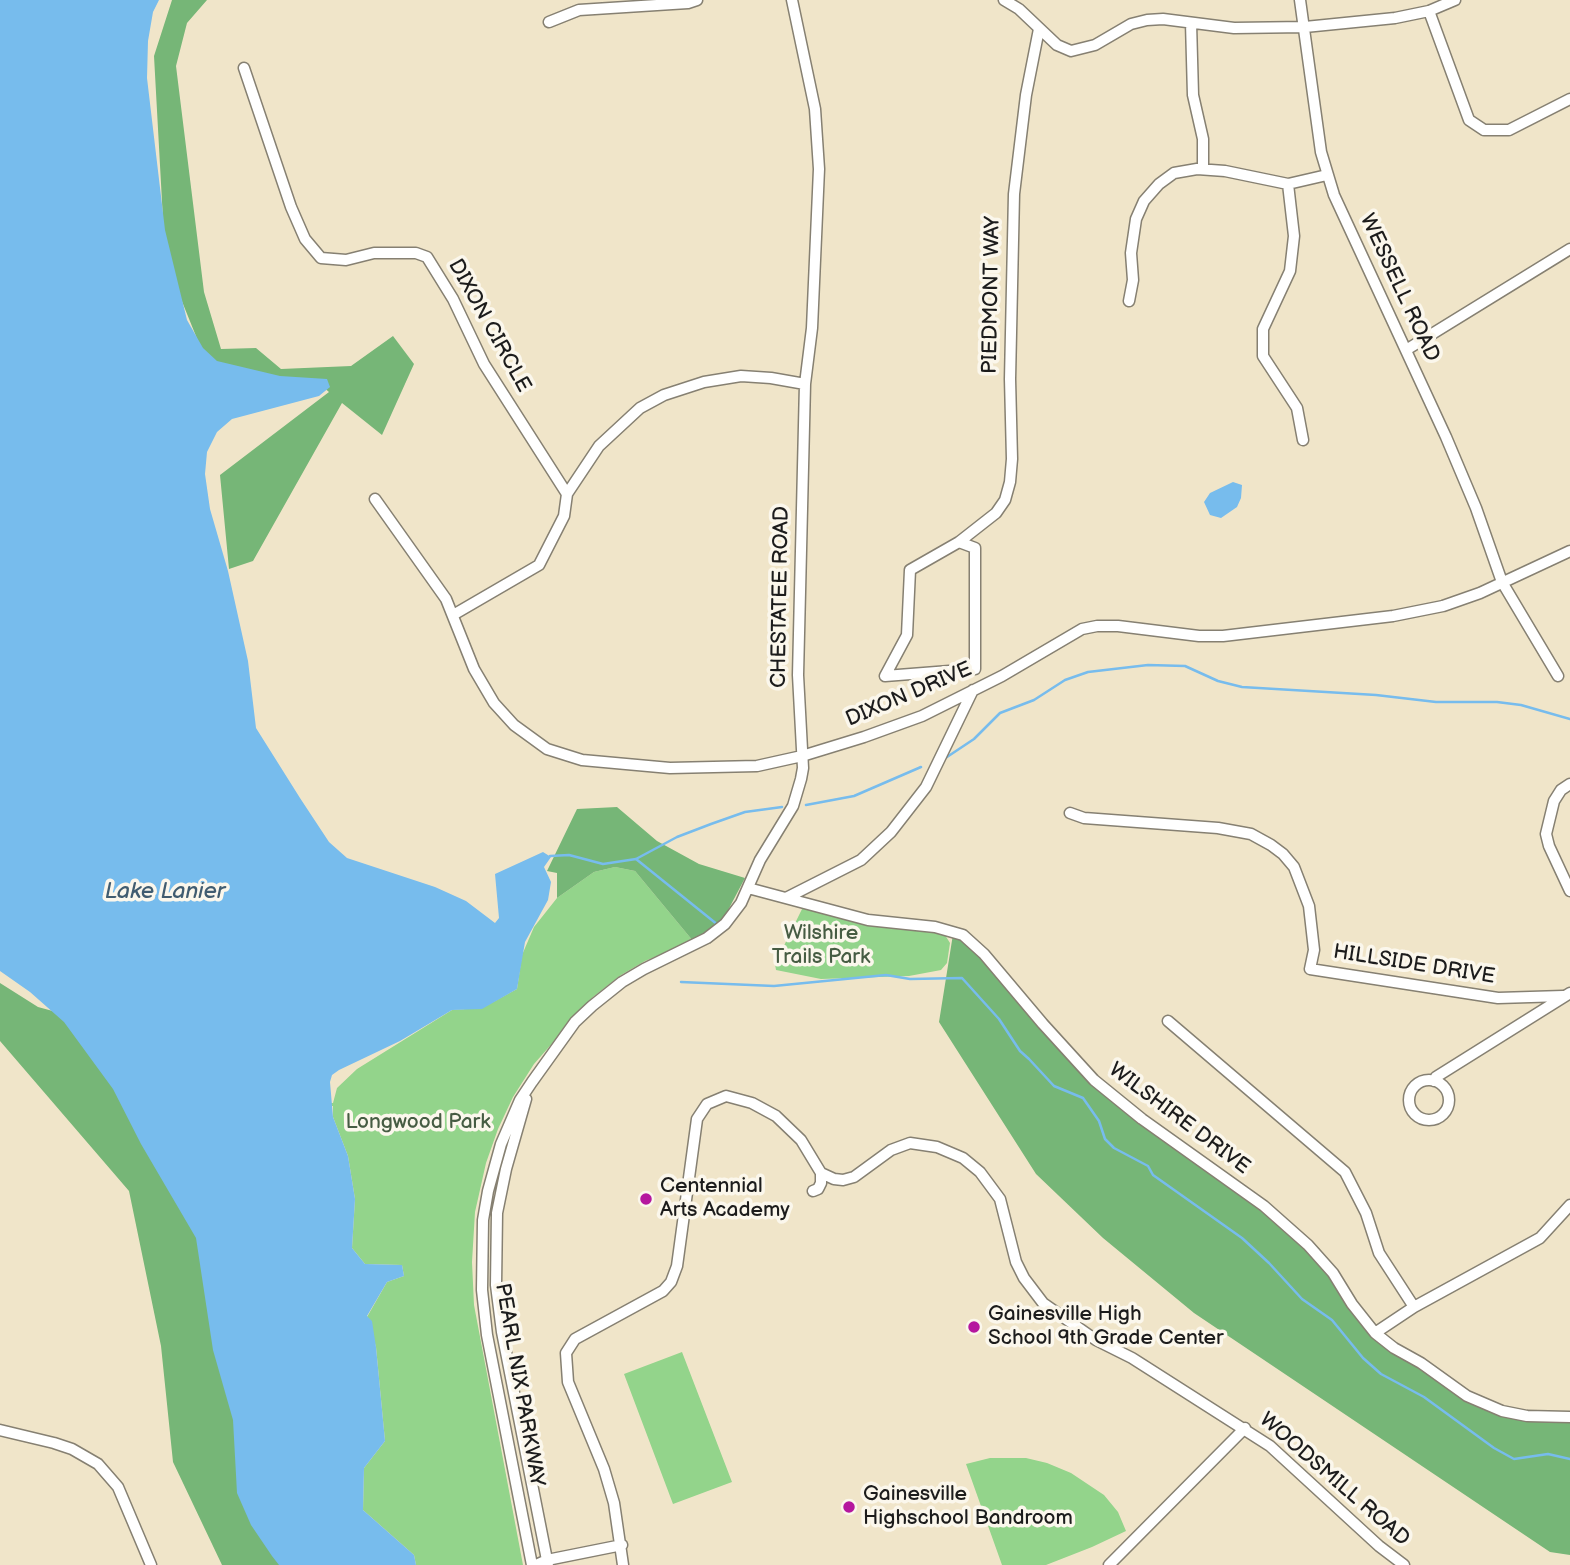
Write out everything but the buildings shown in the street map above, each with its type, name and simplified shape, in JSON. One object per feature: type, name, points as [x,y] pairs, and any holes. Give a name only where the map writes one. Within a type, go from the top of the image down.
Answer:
[{"type":"street","points":[[549,22],[579,10],[688,3],[697,0]]},
{"type":"street","name":"CHESTATEE ROAD","points":[[532,1082],[575,1023],[592,1006],[643,969],[722,928],[735,913],[760,860],[796,798],[803,768],[798,675],[805,384],[812,328],[819,158],[815,109],[792,0]]},
{"type":"street","points":[[1004,0],[1019,9],[1058,45],[1071,51],[1095,45],[1130,24],[1163,19],[1234,28],[1305,27],[1395,18],[1429,11],[1455,0]]},
{"type":"street","name":"WESSELL ROAD","points":[[1300,0],[1326,175],[1476,508],[1502,582],[1558,676]]},
{"type":"street","points":[[1429,11],[1469,120],[1484,130],[1509,130],[1570,99]]},
{"type":"street","points":[[1191,23],[1193,95],[1203,138],[1203,169]]},
{"type":"street","name":"PIEDMONT WAY","points":[[959,542],[975,548],[975,669],[885,676],[907,635],[910,570],[959,542],[996,513],[1005,500],[1010,482],[1013,205],[1026,95],[1039,29]]},
{"type":"street","name":"DIXON CIRCLE","points":[[244,68],[291,207],[305,239],[321,258],[346,260],[374,253],[416,253],[427,257],[453,299],[484,364],[568,494]]},
{"type":"street","points":[[1129,301],[1133,280],[1131,253],[1136,219],[1144,201],[1158,184],[1174,173],[1203,169],[1225,171],[1288,184],[1326,175]]},
{"type":"street","points":[[1288,184],[1294,236],[1290,271],[1263,329],[1263,356],[1297,408],[1303,440]]},
{"type":"street","points":[[1406,350],[1570,249]]},
{"type":"street","points":[[453,615],[539,565],[564,516],[568,494],[599,446],[640,408],[664,395],[704,382],[741,376],[805,384]]},
{"type":"street","name":"DIXON DRIVE","points":[[375,499],[446,599],[474,669],[494,703],[514,725],[547,748],[601,763],[713,768],[757,766],[802,756],[922,716],[1002,676],[1082,629],[1097,626],[1199,636],[1253,633],[1406,613],[1443,606],[1480,593],[1570,551]]},
{"type":"street","points":[[786,898],[861,860],[891,832],[926,787],[973,690]]},
{"type":"street","points":[[1570,784],[1561,790],[1554,801],[1546,834],[1570,891]]},
{"type":"street","name":"HILLSIDE DRIVE","points":[[1070,813],[1084,818],[1218,828],[1251,834],[1271,845],[1293,867],[1309,906],[1314,950],[1310,969],[1498,998],[1566,995]]},
{"type":"street","name":"WILSHIRE DRIVE","points":[[748,888],[868,920],[949,930],[973,942],[1094,1080],[1142,1119],[1264,1206],[1308,1245],[1332,1273],[1375,1333],[1467,1396],[1502,1411],[1527,1416],[1570,1417]]},
{"type":"street","points":[[1434,1081],[1436,1077],[1566,995]]},
{"type":"street","points":[[1168,1021],[1345,1172],[1366,1213],[1379,1253],[1414,1307]]},
{"type":"street","points":[[1434,1081],[1445,1088],[1449,1101],[1444,1113],[1426,1120],[1415,1114],[1409,1102],[1410,1096],[1412,1090],[1421,1082],[1434,1081]]},
{"type":"street","name":"PEARL NIX PARKWAY","points":[[532,1082],[501,1191],[495,1260],[502,1332],[547,1562]]},
{"type":"street","name":"PEARL NIX PARKWAY","points":[[532,1082],[510,1121],[494,1166],[483,1220],[481,1262],[484,1313],[534,1565]]},
{"type":"street","points":[[623,1565],[614,1503],[604,1469],[568,1382],[566,1353],[575,1339],[663,1291],[674,1275],[695,1126],[699,1113],[715,1099],[726,1096],[752,1103],[775,1116],[801,1140],[821,1173],[821,1183],[818,1189],[813,1191]]},
{"type":"street","name":"WOODSMILL ROAD","points":[[821,1173],[838,1180],[849,1179],[891,1150],[910,1143],[936,1147],[963,1158],[980,1172],[1000,1199],[1016,1262],[1024,1278],[1043,1303],[1096,1340],[1132,1358],[1245,1428],[1294,1467],[1379,1546],[1404,1565]]},
{"type":"street","points":[[1375,1333],[1414,1307],[1540,1238],[1570,1205]]},
{"type":"street","points":[[1109,1565],[1245,1428]]},
{"type":"street","points":[[0,1430],[63,1446],[98,1464],[118,1487],[151,1565]]},
{"type":"street","points":[[534,1565],[622,1545]]},
{"type":"green space","points":[[172,0],[207,0],[187,23],[176,66],[204,292],[221,349],[256,348],[281,369],[351,366],[393,336],[414,364],[382,435],[342,403],[253,561],[229,569],[220,475],[329,392],[316,381],[225,372],[202,351],[181,299],[164,238],[154,56]]},
{"type":"green space","points":[[617,807],[657,841],[699,864],[745,878],[725,916],[712,930],[693,941],[635,871],[615,867],[594,872],[557,898],[557,873],[547,871],[577,809]]},
{"type":"green space","name":"Longwood Park","points":[[615,867],[635,871],[693,941],[645,961],[621,975],[593,997],[534,1064],[513,1097],[498,1129],[486,1163],[475,1212],[472,1262],[474,1305],[523,1565],[416,1565],[414,1555],[363,1510],[364,1468],[385,1441],[376,1347],[367,1317],[387,1282],[404,1276],[402,1265],[365,1264],[352,1248],[355,1199],[348,1156],[333,1117],[333,1106],[308,1107],[308,1104],[333,1103],[337,1088],[357,1069],[452,1010],[482,1008],[517,989],[522,955],[534,927],[557,898],[594,872]]},
{"type":"green space","name":"Wilshire Trails Park","points":[[803,907],[875,926],[937,931],[945,935],[950,943],[947,963],[941,970],[909,976],[821,979],[776,970],[775,964]]},
{"type":"green space","points":[[954,928],[985,948],[1069,1053],[1155,1129],[1319,1248],[1372,1328],[1423,1367],[1503,1413],[1570,1416],[1570,1555],[1550,1552],[1194,1313],[1103,1238],[1036,1174],[939,1022]]},
{"type":"green space","points":[[0,983],[38,1007],[82,1019],[180,1180],[215,1278],[288,1565],[222,1565],[173,1462],[161,1346],[129,1191],[0,1041]]},
{"type":"green space","points":[[682,1352],[732,1482],[673,1504],[624,1374]]},
{"type":"green space","points":[[990,1458],[1026,1458],[1071,1473],[1104,1495],[1118,1512],[1126,1531],[1046,1565],[1002,1565],[966,1464]]},
{"type":"water","name":"Lake Lanier","points":[[0,0],[159,0],[153,12],[148,41],[147,78],[165,230],[187,320],[203,348],[217,361],[280,376],[327,379],[330,387],[319,396],[232,419],[217,432],[207,452],[205,474],[210,509],[228,571],[248,661],[256,728],[300,798],[329,842],[347,858],[435,887],[466,901],[495,923],[499,918],[495,874],[543,852],[551,857],[544,867],[551,882],[548,900],[525,942],[517,989],[482,1009],[452,1010],[400,1041],[339,1070],[332,1075],[330,1082],[333,1117],[348,1156],[355,1199],[352,1248],[365,1264],[402,1265],[404,1276],[387,1282],[367,1316],[372,1321],[376,1347],[385,1441],[364,1468],[363,1510],[414,1555],[416,1565],[279,1565],[272,1556],[251,1525],[237,1493],[233,1420],[213,1350],[196,1238],[141,1144],[113,1089],[64,1022],[30,992],[0,971]]},
{"type":"water","points":[[1233,482],[1242,485],[1237,507],[1221,518],[1210,515],[1204,502],[1210,493]]},
{"type":"waterway","points":[[944,759],[974,739],[1000,713],[1034,700],[1065,680],[1088,672],[1148,665],[1185,666],[1218,681],[1242,687],[1376,695],[1436,702],[1497,702],[1521,705],[1570,719]]},
{"type":"waterway","points":[[806,805],[854,796],[921,767]]},
{"type":"waterway","points":[[550,856],[569,855],[603,864],[636,859],[677,837],[711,824],[745,812],[782,807]]},
{"type":"waterway","points":[[636,859],[718,925]]},
{"type":"waterway","points":[[681,982],[774,986],[886,975],[910,979],[962,978],[999,1019],[1020,1051],[1054,1086],[1083,1098],[1099,1121],[1105,1139],[1114,1148],[1148,1166],[1153,1175],[1242,1238],[1302,1299],[1332,1320],[1363,1358],[1381,1374],[1424,1397],[1494,1448],[1514,1459],[1548,1454],[1570,1459]]},
{"type":"place","name":"Centennial Arts Academy","points":[[646,1199]]},
{"type":"place","name":"Gainesville High School 9th Grade Center","points":[[974,1327]]},
{"type":"place","name":"Gainesville Highschool Bandroom","points":[[849,1507]]}]
